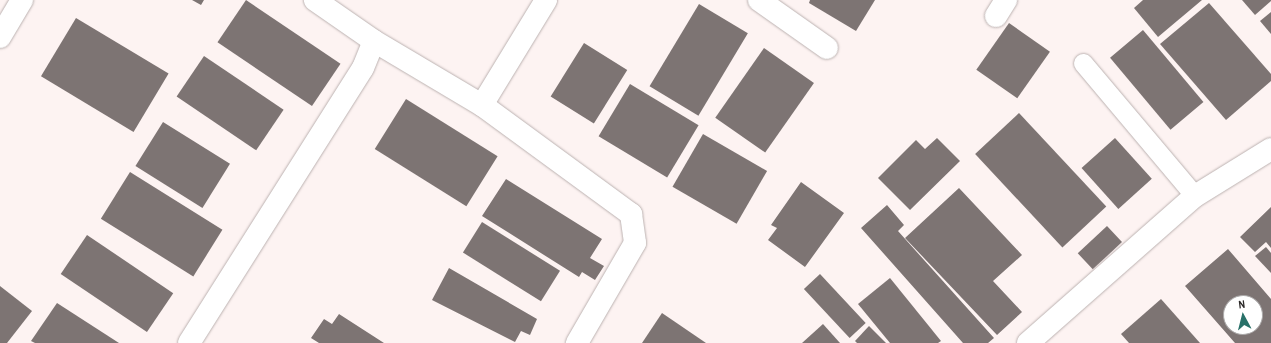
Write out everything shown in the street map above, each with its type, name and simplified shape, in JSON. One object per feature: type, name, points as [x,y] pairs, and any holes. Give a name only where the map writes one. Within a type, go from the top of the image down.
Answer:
[{"type":"street","points":[[0,37],[22,0]]},
{"type":"street","points":[[316,0],[374,41],[482,105],[631,214],[635,243],[577,343]]},
{"type":"street","points":[[482,105],[546,0]]},
{"type":"street","points":[[759,0],[827,48]]},
{"type":"street","points":[[189,343],[363,68],[374,41]]},
{"type":"street","points":[[1028,343],[1195,196],[1271,149]]},
{"type":"lane","points":[[1083,63],[1195,196]]},
{"type":"building","points":[[192,0],[204,0],[201,5]]},
{"type":"building","points":[[246,0],[341,64],[312,106],[217,42]]},
{"type":"building","points":[[810,0],[875,0],[856,31],[809,3]]},
{"type":"building","points":[[1143,0],[1202,0],[1158,37],[1134,8]]},
{"type":"building","points":[[1242,0],[1271,0],[1271,1],[1255,15]]},
{"type":"building","points":[[1209,3],[1271,74],[1271,81],[1226,120],[1160,44]]},
{"type":"building","points":[[699,4],[748,33],[698,116],[650,86]]},
{"type":"building","points":[[1271,12],[1271,34],[1260,21]]},
{"type":"building","points":[[76,18],[169,74],[134,132],[41,76]]},
{"type":"building","points":[[1009,23],[1050,52],[1017,98],[976,70]]},
{"type":"building","points":[[1143,30],[1203,102],[1170,130],[1110,58]]},
{"type":"building","points":[[584,43],[627,70],[594,123],[551,96]]},
{"type":"building","points":[[764,48],[814,83],[765,153],[715,118]]},
{"type":"building","points":[[204,56],[284,110],[256,150],[177,97]]},
{"type":"building","points":[[630,84],[699,125],[667,177],[599,136]]},
{"type":"building","points":[[406,99],[498,156],[466,206],[375,149]]},
{"type":"building","points":[[1019,113],[1106,207],[1062,248],[975,154]]},
{"type":"building","points":[[163,122],[230,164],[202,208],[135,166]]},
{"type":"building","points":[[703,134],[767,171],[737,224],[672,187]]},
{"type":"building","points":[[937,138],[960,161],[910,210],[878,178],[916,140],[925,149]]},
{"type":"building","points":[[1115,138],[1152,179],[1118,209],[1082,168]]},
{"type":"building","points":[[130,172],[222,230],[193,276],[101,219]]},
{"type":"building","points":[[506,179],[602,239],[590,258],[604,266],[595,280],[582,272],[579,277],[482,216]]},
{"type":"building","points":[[801,182],[844,213],[805,267],[768,240],[777,228],[771,225]]},
{"type":"building","points":[[959,188],[1022,255],[993,281],[1022,312],[997,335],[905,238]]},
{"type":"building","points":[[887,205],[904,225],[898,231],[994,338],[988,343],[963,343],[861,228]]},
{"type":"building","points":[[1271,207],[1271,248],[1266,242],[1255,252],[1240,237]]},
{"type":"building","points":[[482,222],[560,271],[541,301],[463,253]]},
{"type":"building","points":[[1107,226],[1122,242],[1093,269],[1078,253]]},
{"type":"building","points":[[87,235],[173,293],[147,332],[61,274]]},
{"type":"building","points":[[1266,247],[1271,253],[1271,273],[1255,256]]},
{"type":"building","points":[[1228,249],[1271,299],[1271,343],[1235,343],[1228,335],[1263,335],[1263,295],[1223,295],[1223,329],[1185,286]]},
{"type":"building","points":[[449,268],[537,319],[530,335],[521,331],[515,342],[432,300]]},
{"type":"building","points":[[820,274],[866,323],[850,338],[804,289]]},
{"type":"building","points":[[890,278],[941,341],[938,343],[890,343],[858,304]]},
{"type":"building","points":[[0,286],[32,311],[7,343],[0,343]]},
{"type":"building","points":[[1161,299],[1200,343],[1129,343],[1121,334]]},
{"type":"building","points":[[57,303],[119,343],[35,343],[31,341]]},
{"type":"building","points":[[662,313],[706,343],[642,343]]},
{"type":"building","points":[[339,314],[384,343],[319,343],[311,338],[324,319],[332,324]]},
{"type":"building","points":[[823,324],[840,343],[802,343]]},
{"type":"building","points":[[869,326],[886,343],[857,343],[855,341]]}]
